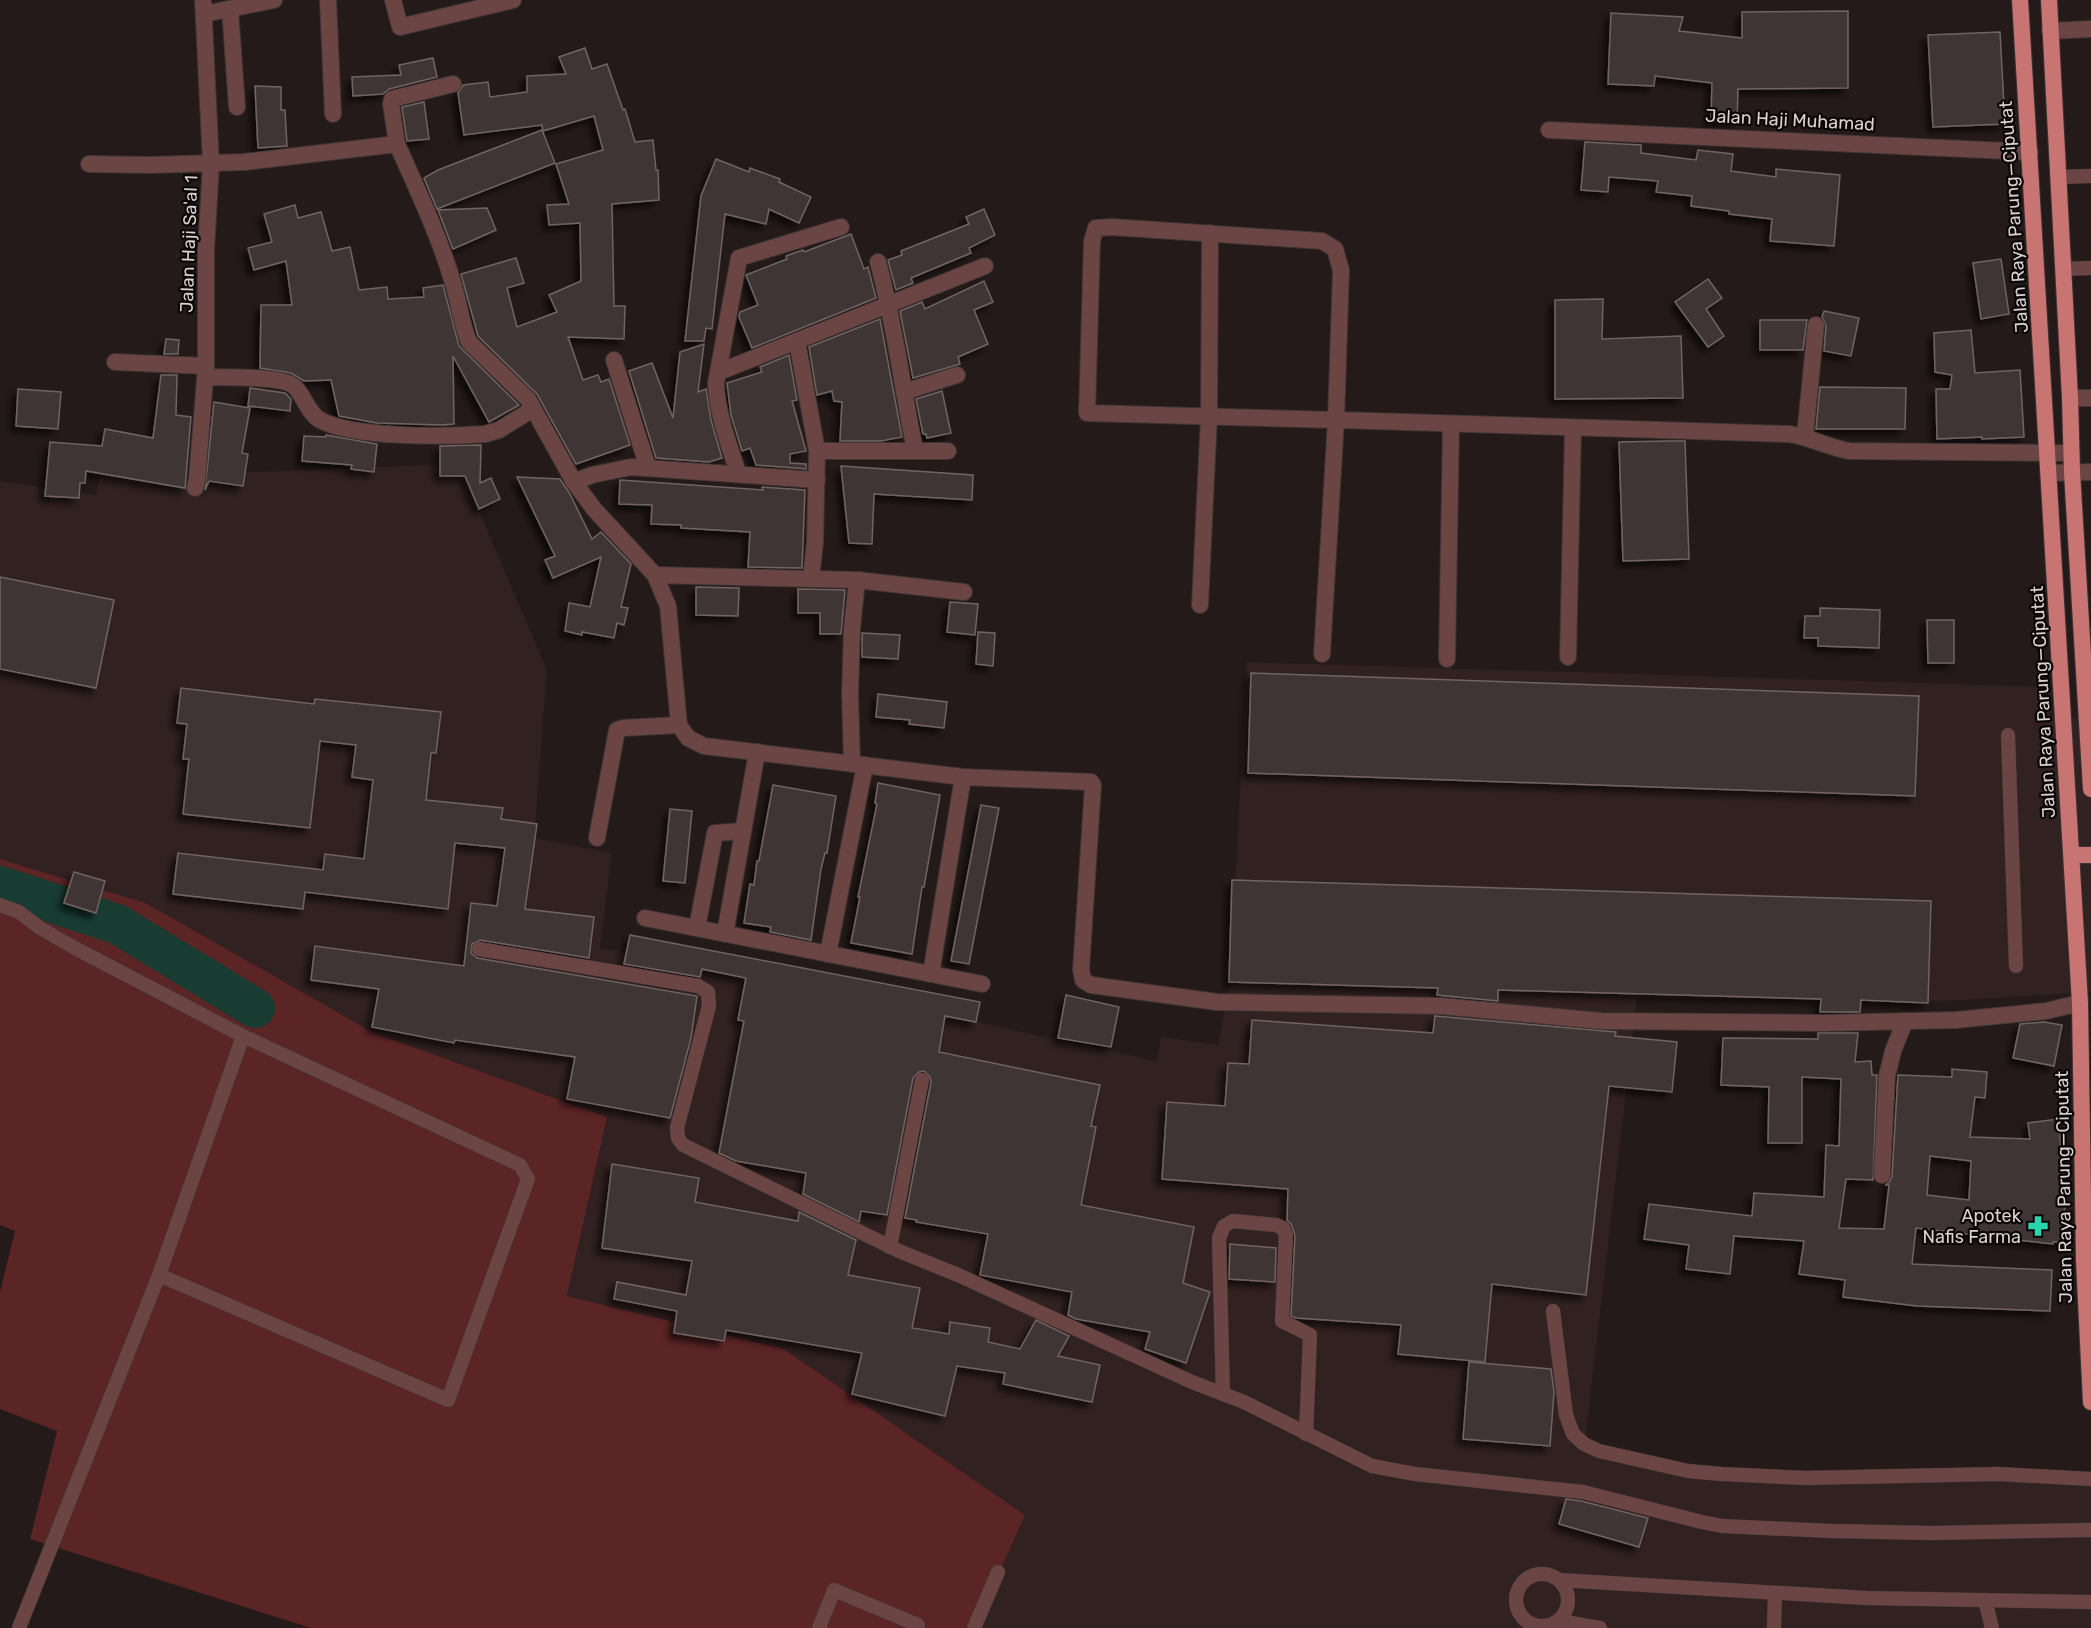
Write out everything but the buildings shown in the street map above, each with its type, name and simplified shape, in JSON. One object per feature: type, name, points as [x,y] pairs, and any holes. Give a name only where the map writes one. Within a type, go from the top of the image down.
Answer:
[{"type":"highway","name":"Jalan Raya Parung—Ciputat","points":[[2020,0],[2080,1003],[2084,1260],[2091,1402]]},
{"type":"highway","points":[[2049,0],[2072,472],[2091,789]]},
{"type":"highway","points":[[2056,591],[2079,589]]},
{"type":"highway","points":[[2072,855],[2091,855]]},
{"type":"street","points":[[203,7],[230,9],[274,0]]},
{"type":"street","points":[[328,0],[333,114]]},
{"type":"street","points":[[393,0],[400,27],[504,1]]},
{"type":"street","name":"Jalan Haji Sa'al 1","points":[[195,488],[198,480],[205,371],[206,250],[211,164],[203,7]]},
{"type":"street","points":[[230,9],[237,107]]},
{"type":"street","points":[[2050,31],[2091,29]]},
{"type":"street","points":[[453,84],[393,99],[391,104],[397,144],[429,216],[453,281],[469,342],[520,391],[533,409],[574,482],[594,509],[655,575],[668,606],[679,725],[688,738],[704,746],[963,777],[1087,781],[1093,785],[1083,980],[1092,985],[1217,1002],[1441,1005],[1601,1021],[1823,1023],[1956,1020],[2046,1011],[2080,1003]]},
{"type":"street","name":"Jalan Haji Muhamad","points":[[1549,130],[2030,152]]},
{"type":"street","points":[[89,164],[244,162],[397,144]]},
{"type":"street","points":[[738,473],[716,395],[718,372],[739,258],[841,226]]},
{"type":"street","points":[[1322,654],[1336,420],[1341,270],[1335,249],[1322,241],[1112,227],[1095,228],[1092,241],[1087,413],[1209,416],[1336,420],[1573,428],[1789,434],[1805,436],[1833,449],[1850,451],[2071,453]]},
{"type":"street","points":[[1200,605],[1209,416],[1210,233]]},
{"type":"street","points":[[878,262],[890,305],[915,450]]},
{"type":"street","points":[[718,372],[985,266]]},
{"type":"street","points":[[1805,436],[1816,325]]},
{"type":"street","points":[[797,341],[817,451],[815,543],[811,578]]},
{"type":"street","points":[[614,360],[648,468]]},
{"type":"street","points":[[115,362],[282,379],[296,387],[320,420],[353,429],[390,434],[485,434],[499,430],[533,409]]},
{"type":"street","points":[[904,392],[957,375]]},
{"type":"street","points":[[2070,399],[2091,398]]},
{"type":"street","points":[[1447,659],[1451,424]]},
{"type":"street","points":[[1568,657],[1573,428]]},
{"type":"street","points":[[817,451],[948,451]]},
{"type":"street","points":[[574,482],[591,475],[631,466],[817,480]]},
{"type":"street","points":[[2049,473],[2091,472]]},
{"type":"street","points":[[655,575],[857,579],[964,592]]},
{"type":"street","points":[[828,954],[858,765],[850,694],[852,629],[857,579]]},
{"type":"street","points":[[597,838],[617,730],[679,725]]},
{"type":"street","points":[[725,934],[757,752]]},
{"type":"street","points":[[930,974],[963,777]]},
{"type":"street","points":[[697,928],[715,833],[743,831]]},
{"type":"street","points":[[645,918],[982,984]]},
{"type":"street","points":[[1882,1175],[1887,1076],[1893,1051],[1905,1021]]},
{"type":"lane","points":[[2058,177],[2091,176]]},
{"type":"lane","points":[[2063,269],[2091,268]]},
{"type":"lane","points":[[2008,735],[2016,966]]},
{"type":"lane","points":[[0,905],[19,912],[40,928],[73,947],[243,1036],[520,1165],[528,1179],[448,1400],[159,1275]]},
{"type":"lane","points":[[479,949],[698,986],[708,992],[709,1006],[677,1128],[678,1137],[683,1145],[890,1246],[1192,1382],[1244,1402],[1372,1466],[1460,1480],[1583,1492],[1722,1526],[1932,1533],[2091,1530]]},
{"type":"lane","points":[[19,1628],[159,1275],[243,1036]]},
{"type":"lane","points":[[890,1246],[922,1080]]},
{"type":"lane","points":[[1223,1394],[1218,1238],[1224,1226],[1233,1221],[1276,1225],[1282,1228],[1286,1236],[1282,1321],[1310,1335],[1306,1434]]},
{"type":"lane","points":[[1553,1311],[1566,1415],[1573,1434],[1584,1444],[1599,1451],[1688,1472],[1721,1474],[1805,1478],[1998,1474],[2091,1479]]},
{"type":"lane","points":[[974,1628],[998,1572]]},
{"type":"lane","points":[[1600,1628],[1559,1621],[1541,1627],[1524,1621],[1515,1605],[1519,1587],[1533,1575],[1542,1574],[1560,1580],[1866,1598],[2091,1602]]},
{"type":"lane","points":[[1559,1621],[1568,1606],[1568,1596],[1560,1580]]},
{"type":"lane","points":[[819,1628],[834,1590],[918,1625],[917,1628]]},
{"type":"lane","points":[[1774,1628],[1775,1593]]},
{"type":"lane","points":[[1985,1600],[1992,1628]]},
{"type":"shaded area","points":[[459,464],[547,670],[534,838],[612,853],[600,948],[728,968],[1157,1061],[1161,1037],[1218,1045],[1230,981],[1247,662],[2051,687],[2050,716],[2091,720],[2091,992],[1946,1001],[1637,998],[1585,1441],[1750,1476],[2091,1474],[2091,1628],[975,1628],[1025,1515],[784,1349],[567,1296],[607,1117],[374,1033],[146,903],[0,859],[0,481],[96,495],[103,466],[205,474]]},
{"type":"shaded area","points":[[0,859],[146,903],[374,1033],[607,1117],[567,1296],[784,1349],[1025,1515],[975,1628],[311,1628],[30,1539],[57,1431],[0,1409],[0,1292],[15,1231],[0,1225]]},
{"type":"waterway","points":[[0,886],[117,924],[255,1008]]},
{"type":"place","name":"Apotek Nafis Farma","points":[[2038,1226]]}]
